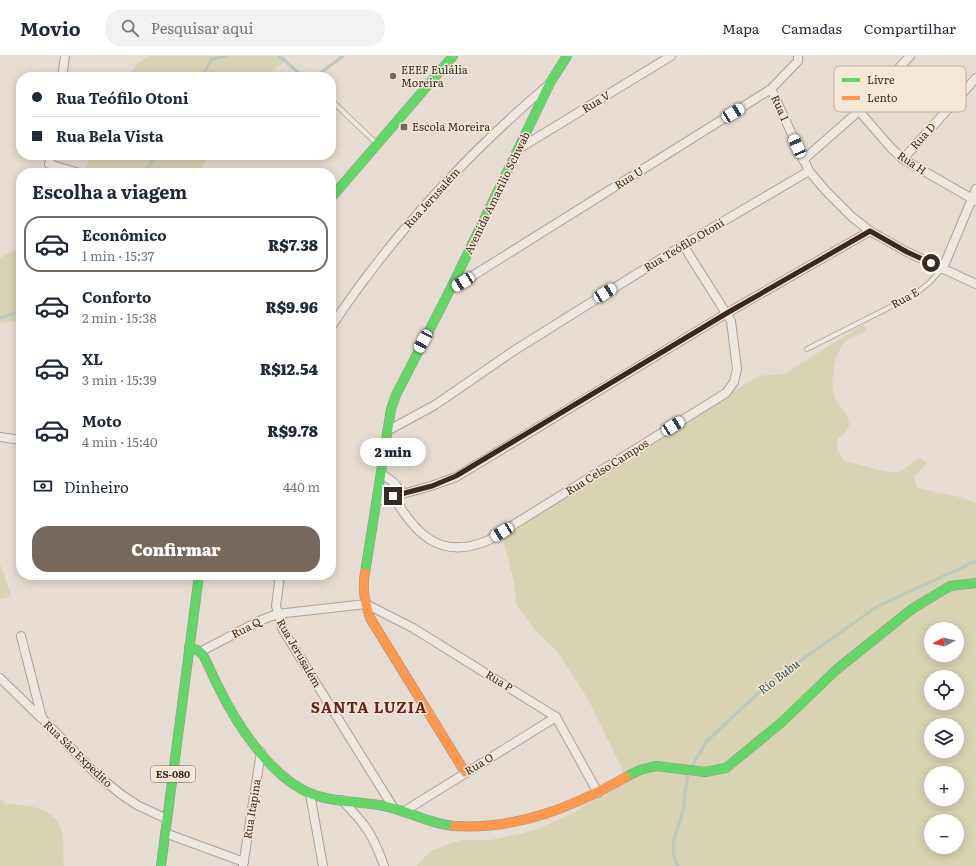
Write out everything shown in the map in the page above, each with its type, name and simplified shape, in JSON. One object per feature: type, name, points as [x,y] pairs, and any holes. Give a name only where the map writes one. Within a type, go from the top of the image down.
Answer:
[{"type":"street","points":[[63,72],[65,56]]},
{"type":"street","points":[[336,192],[453,56]]},
{"type":"street","name":"Avenida Amarilio Schwab","points":[[465,772],[370,618],[363,585],[391,409],[402,379],[450,290],[520,148],[550,83],[567,56]]},
{"type":"street","name":"Rua V","points":[[520,148],[671,56]]},
{"type":"street","points":[[901,66],[910,56]]},
{"type":"street","name":"Rua U","points":[[450,290],[771,89],[800,58]]},
{"type":"street","name":"Rua D","points":[[966,89],[976,78]]},
{"type":"street","name":"Rua Jerusalém","points":[[336,320],[366,276],[438,188],[512,116],[550,83]]},
{"type":"street","name":"Rua I","points":[[771,89],[809,171]]},
{"type":"street","points":[[803,160],[858,112]]},
{"type":"street","name":"Rua H","points":[[860,112],[892,150],[903,159],[974,200]]},
{"type":"street","name":"Rua D","points":[[903,159],[945,112]]},
{"type":"street","points":[[50,160],[49,164],[62,168]]},
{"type":"street","points":[[809,171],[826,192],[870,231],[907,252],[976,284]]},
{"type":"street","name":"Rua Teófilo Otoni","points":[[387,431],[436,405],[515,350],[683,245],[809,171]]},
{"type":"street","name":"Rua E","points":[[943,268],[974,200],[976,190]]},
{"type":"street","points":[[377,501],[432,486],[456,476],[727,313],[870,231]]},
{"type":"street","name":"Rua Celso Campos","points":[[393,496],[414,527],[430,539],[449,546],[470,546],[489,540],[726,393],[734,382],[738,369],[731,321],[683,245]]},
{"type":"street","points":[[0,437],[16,439]]},
{"type":"street","points":[[381,473],[393,482],[403,493]]},
{"type":"street","name":"ES-080","points":[[161,866],[198,580]]},
{"type":"street","name":"Rua Jerusalém","points":[[279,580],[276,606],[277,614],[283,630],[393,808]]},
{"type":"street","points":[[189,647],[200,652],[229,707],[261,752],[288,779],[310,794],[326,798],[393,808],[429,822],[451,826],[492,825],[530,819],[598,793],[645,768],[661,767],[703,773],[716,772],[726,768],[782,722],[859,651],[912,609],[950,586],[976,583]]},
{"type":"street","name":"Rua Q","points":[[200,652],[258,621],[277,614],[366,604]]},
{"type":"street","name":"Rua P","points":[[366,604],[413,628],[556,717],[598,793]]},
{"type":"street","name":"Rua São Expedito","points":[[22,636],[42,718],[96,774],[117,791],[137,805],[168,819]]},
{"type":"street","points":[[0,678],[42,718]]},
{"type":"street","name":"Rua O","points":[[403,812],[465,772],[556,717]]},
{"type":"street","name":"Rua Itapina","points":[[244,864],[261,752]]},
{"type":"street","points":[[310,794],[323,866]]},
{"type":"street","points":[[341,800],[362,822],[373,837],[384,866]]},
{"type":"street","points":[[165,833],[244,864]]},
{"type":"lane","points":[[336,105],[378,145]]},
{"type":"lane","name":"Rua E","points":[[807,349],[914,294],[929,284],[943,268]]},
{"type":"shaded area","points":[[150,56],[284,56],[289,63],[283,63],[270,72],[131,72],[139,62]]},
{"type":"shaded area","points":[[89,160],[206,160],[202,168],[85,168]]},
{"type":"shaded area","points":[[16,250],[16,321],[0,323],[0,258]]},
{"type":"shaded area","points":[[864,324],[866,330],[846,341],[840,349],[833,372],[832,381],[834,396],[847,414],[849,420],[848,429],[837,440],[838,449],[845,462],[882,471],[896,472],[903,470],[919,458],[927,463],[914,477],[917,487],[966,499],[976,504],[976,866],[416,866],[432,850],[461,840],[491,840],[532,831],[574,813],[626,777],[588,699],[557,651],[535,630],[516,604],[514,582],[503,540],[512,529],[759,376],[784,374]]},
{"type":"shaded area","points":[[0,564],[10,597],[0,599]]},
{"type":"shaded area","points":[[0,798],[5,804],[28,806],[44,811],[56,820],[60,826],[62,835],[64,866],[0,866]]},
{"type":"waterway","points":[[205,72],[212,59],[227,56]]},
{"type":"waterway","points":[[279,56],[298,72]]},
{"type":"waterway","points":[[322,72],[343,56]]},
{"type":"waterway","points":[[148,168],[152,160]]},
{"type":"waterway","points":[[0,318],[16,313]]},
{"type":"waterway","name":"Rio Bubu","points":[[691,768],[706,742],[770,682],[878,606],[976,561]]},
{"type":"waterway","name":"Rio Bubu","points":[[678,866],[673,851],[673,844],[683,810],[689,773]]},
{"type":"traffic: fast","points":[[336,192],[453,56]]},
{"type":"traffic: fast","points":[[365,573],[391,409],[396,395],[450,290],[550,83],[567,56]]},
{"type":"traffic: fast","points":[[161,866],[198,580]]},
{"type":"traffic: fast","points":[[626,777],[640,770],[656,766],[705,772],[726,768],[782,722],[836,670],[912,609],[950,586],[976,583]]},
{"type":"traffic: fast","points":[[189,647],[199,651],[203,655],[227,703],[257,749],[270,764],[297,787],[321,797],[384,806],[436,823],[454,826]]},
{"type":"traffic: slow","points":[[365,573],[364,596],[370,618],[465,772]]},
{"type":"traffic: slow","points":[[454,826],[500,824],[544,814],[586,798],[626,777]]},
{"type":"place","name":"EEEF Eulália Moreira","points":[[393,76]]},
{"type":"place","name":"Escola Moreira","points":[[404,127]]},
{"type":"district","name":"SANTA LUZIA","points":[[369,708]]},
{"type":"route","points":[[393,496],[432,486],[456,476],[727,313],[870,231],[907,252],[931,263]]}]
